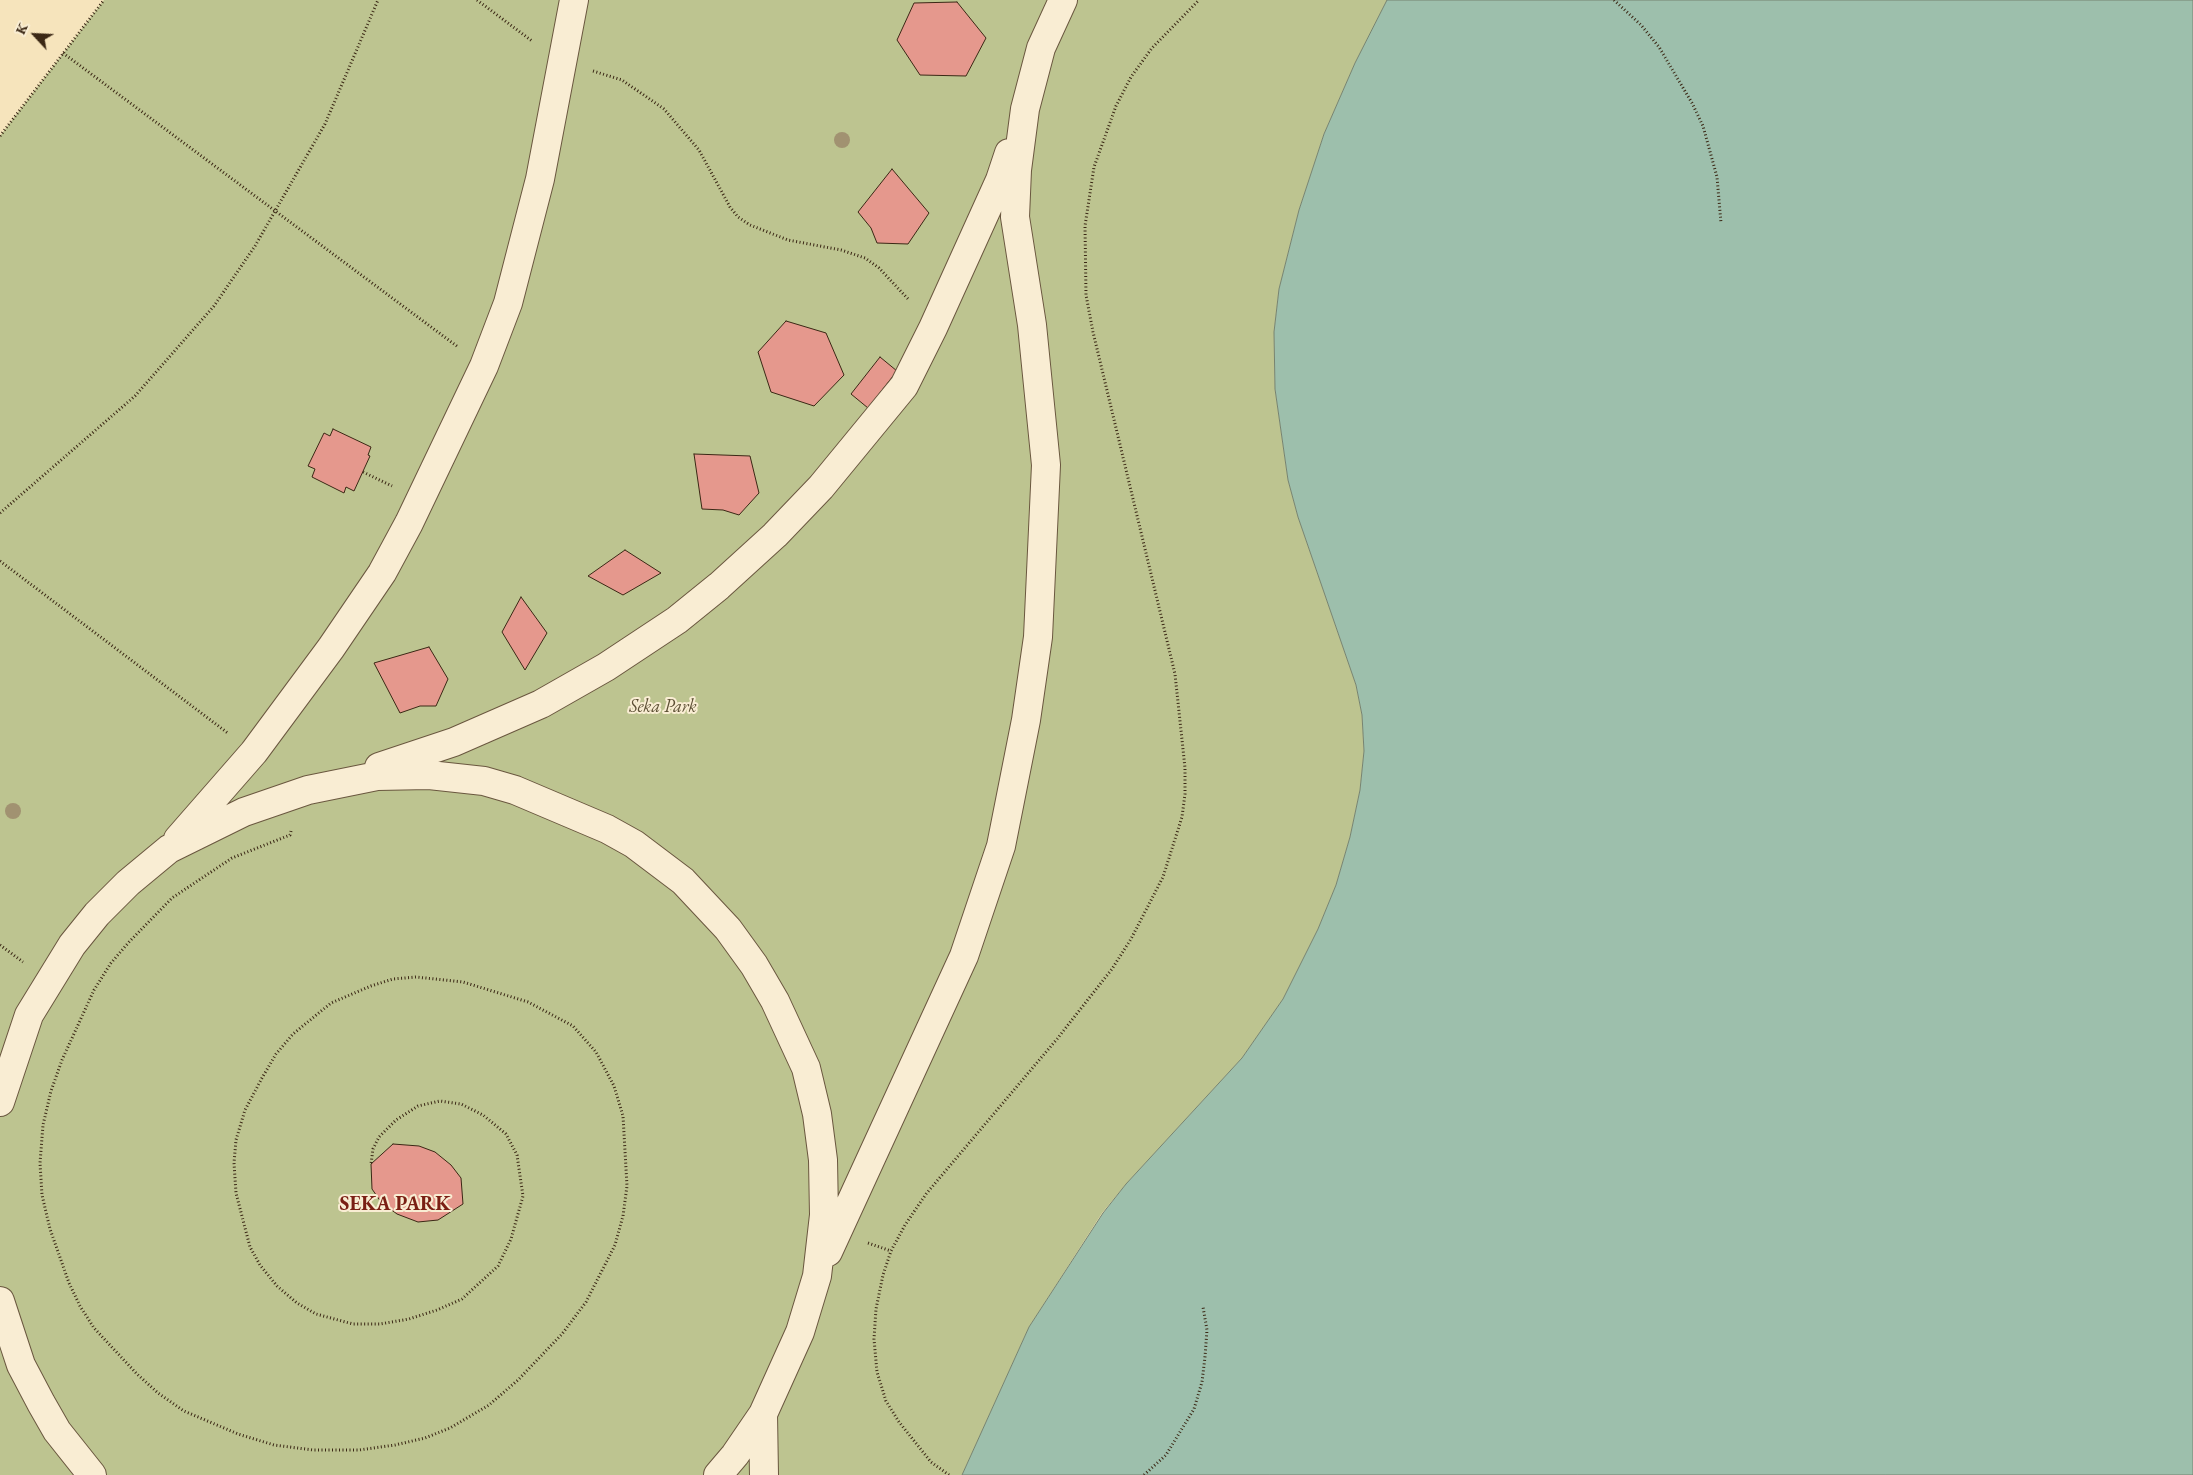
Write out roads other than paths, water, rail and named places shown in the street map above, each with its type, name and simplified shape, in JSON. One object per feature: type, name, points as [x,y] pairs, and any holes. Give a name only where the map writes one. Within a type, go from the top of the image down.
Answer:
[{"type":"street","points":[[0,1102],[29,1015],[53,974],[97,914],[128,883],[169,849],[254,752],[331,648],[382,572],[409,523],[484,366],[508,303],[540,180],[574,0]]},
{"type":"street","points":[[169,849],[244,812],[454,742],[541,704],[606,667],[677,620],[719,586],[775,535],[821,487],[894,401],[910,376],[1000,180],[1025,109],[1041,48],[1063,0]]},
{"type":"street","points":[[718,1475],[735,1455],[763,1414],[800,1332],[817,1276],[964,956],[1001,846],[1026,720],[1038,637],[1046,465],[1032,325],[1015,217],[1017,170],[1025,109]]},
{"type":"street","points":[[308,790],[377,776],[429,775],[484,781],[515,790],[578,816],[634,844],[665,867],[701,898],[728,929],[754,965],[774,1001],[806,1068],[817,1114],[823,1160],[824,1215],[817,1276]]},
{"type":"street","points":[[0,1301],[21,1365],[40,1403],[57,1431],[92,1475]]},
{"type":"street","points":[[763,1414],[764,1475]]},
{"type":"district","name":"SEKA PARK","points":[[395,1205]]},
{"type":"park label","name":"Seka Park","points":[[663,707]]}]
